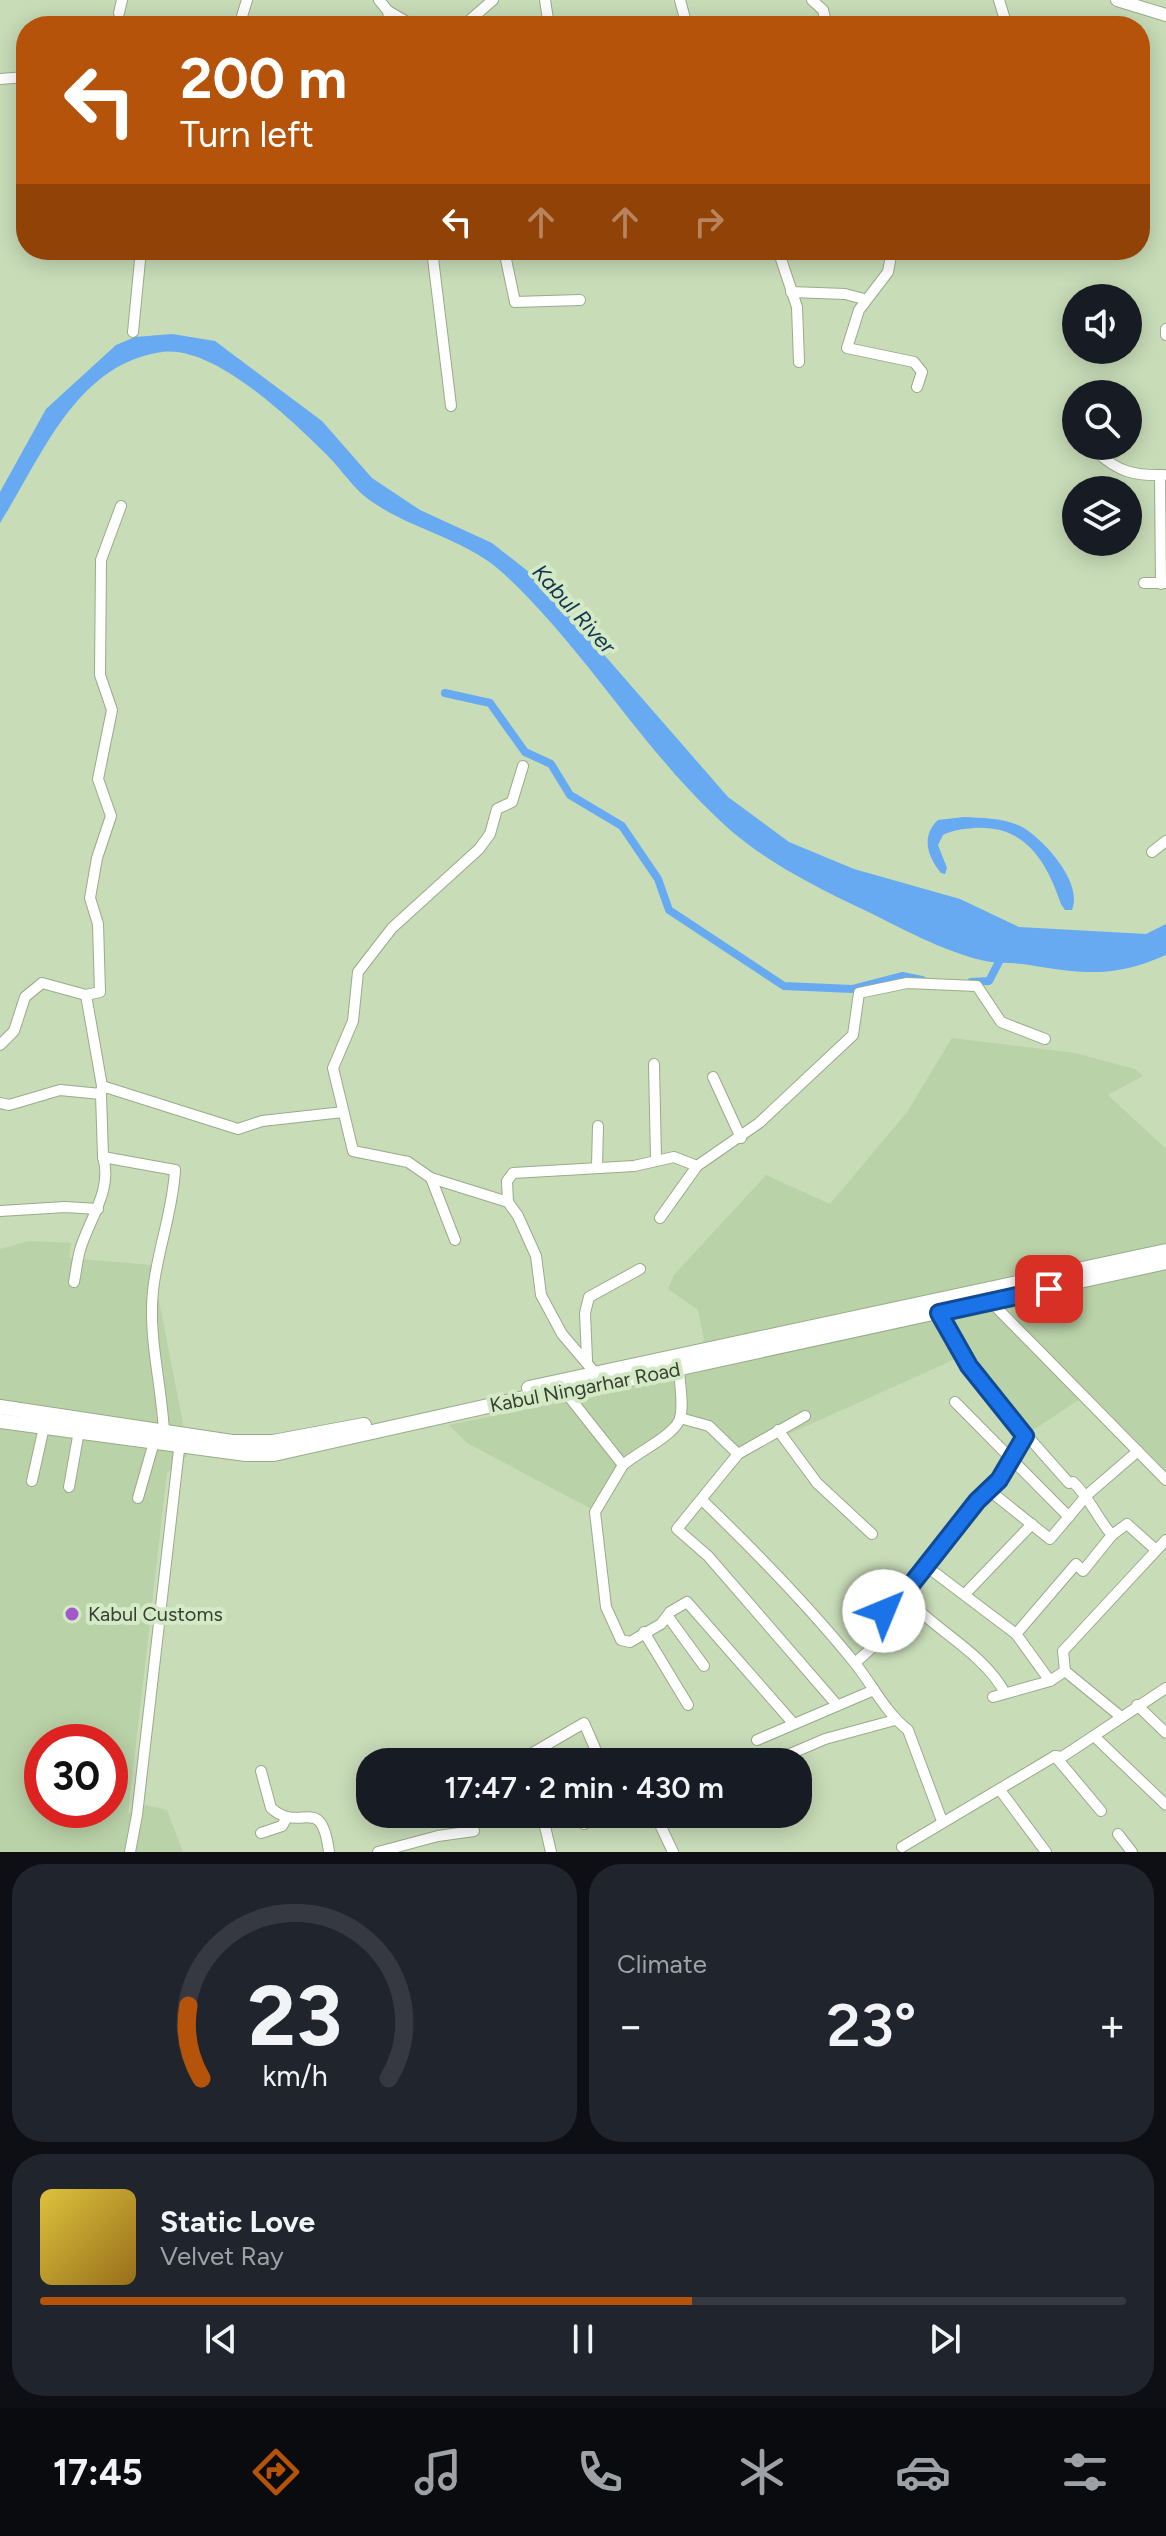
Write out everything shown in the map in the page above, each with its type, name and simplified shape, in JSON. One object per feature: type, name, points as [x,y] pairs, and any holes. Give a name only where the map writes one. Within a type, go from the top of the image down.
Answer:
[{"type":"highway","name":"Kabul Ningarhar Road","points":[[180,1440],[273,1442],[1166,1251]]},
{"type":"highway","name":"Kabul Ningarhar Road","points":[[0,1407],[159,1437],[274,1454],[1166,1262]]},
{"type":"highway","name":"Kabul Ningarhar Road","points":[[0,1421],[159,1437]]},
{"type":"main road","points":[[1117,0],[1166,15]]},
{"type":"street","points":[[119,13],[122,0]]},
{"type":"street","points":[[379,0],[397,16]]},
{"type":"street","points":[[475,16],[493,0]]},
{"type":"street","points":[[812,0],[823,10],[824,16]]},
{"type":"street","points":[[388,11],[389,16]]},
{"type":"street","points":[[133,332],[140,260]]},
{"type":"street","points":[[433,260],[451,406]]},
{"type":"street","points":[[506,260],[515,302],[580,300]]},
{"type":"street","points":[[781,260],[797,307],[799,362]]},
{"type":"street","points":[[890,260],[888,272],[864,299],[847,348],[914,362],[922,372],[917,387]]},
{"type":"street","points":[[791,292],[845,294],[864,299]]},
{"type":"street","points":[[1166,329],[1166,335]]},
{"type":"street","points":[[1106,460],[1114,468],[1130,474],[1163,475],[1164,584],[1144,583]]},
{"type":"street","points":[[0,1045],[14,1031],[25,997],[42,983],[86,995],[100,992],[98,924],[90,898],[97,858],[111,816],[98,779],[112,710],[100,675],[101,560],[121,506]]},
{"type":"street","points":[[508,1202],[431,1178],[408,1162],[353,1151],[333,1068],[353,1021],[358,972],[392,928],[490,834],[497,809],[512,802],[523,766]]},
{"type":"street","points":[[1152,852],[1166,841]]},
{"type":"street","points":[[660,1218],[697,1166],[741,1138],[853,1035],[859,993],[907,983],[977,986],[1001,1022],[1045,1039]]},
{"type":"street","points":[[74,1282],[81,1248],[98,1209],[107,1170],[103,1157],[102,1090],[86,995]]},
{"type":"street","points":[[654,1064],[656,1159]]},
{"type":"street","points":[[713,1077],[741,1138]]},
{"type":"street","points":[[0,1103],[9,1105],[60,1090],[102,1090],[238,1129],[262,1121],[343,1112]]},
{"type":"street","points":[[597,1166],[598,1126]]},
{"type":"street","points":[[103,1157],[175,1170],[153,1294],[153,1337],[162,1386],[159,1437],[138,1498]]},
{"type":"street","points":[[596,1374],[562,1334],[541,1295],[536,1256],[518,1216],[508,1202],[507,1181],[513,1173],[634,1166],[674,1157],[697,1166]]},
{"type":"street","points":[[431,1178],[455,1240]]},
{"type":"street","points":[[0,1211],[65,1207],[98,1209]]},
{"type":"street","points":[[587,1360],[585,1313],[589,1297],[640,1269]]},
{"type":"street","points":[[991,1302],[1166,1480]]},
{"type":"street","points":[[939,1313],[969,1366],[1025,1436],[1069,1483],[1073,1482],[1087,1495],[1100,1521],[1112,1535]]},
{"type":"street","points":[[669,1618],[624,1643],[606,1607],[595,1512],[623,1465],[642,1448],[669,1433],[680,1418],[679,1368]]},
{"type":"street","points":[[566,1393],[623,1465]]},
{"type":"street","points":[[955,1402],[1069,1517]]},
{"type":"street","points":[[805,1416],[738,1454],[677,1529],[708,1556],[837,1705]]},
{"type":"street","points":[[680,1418],[709,1426],[738,1454]]},
{"type":"street","points":[[32,1481],[44,1427]]},
{"type":"street","points":[[778,1430],[810,1476],[872,1534]]},
{"type":"street","points":[[69,1487],[79,1431]]},
{"type":"street","points":[[855,1663],[895,1627],[884,1611],[903,1595],[977,1501],[990,1491],[1025,1436]]},
{"type":"street","points":[[130,1852],[139,1800],[180,1440]]},
{"type":"street","points":[[990,1491],[1050,1539],[1087,1495],[1138,1451]]},
{"type":"street","points":[[702,1500],[761,1557],[855,1663],[895,1720],[908,1730],[942,1821]]},
{"type":"street","points":[[965,1594],[1032,1524]]},
{"type":"street","points":[[1016,1634],[1076,1564],[1083,1571],[1112,1535],[1127,1524],[1156,1550]]},
{"type":"street","points":[[1120,1716],[1065,1671],[1063,1651],[1166,1540]]},
{"type":"street","points":[[926,1566],[1016,1634],[1050,1681]]},
{"type":"street","points":[[903,1595],[919,1613],[996,1676],[1005,1693]]},
{"type":"street","points":[[704,1666],[669,1618],[670,1612],[687,1602],[793,1723]]},
{"type":"street","points":[[644,1632],[688,1705]]},
{"type":"street","points":[[993,1697],[1050,1681],[1065,1671]]},
{"type":"street","points":[[902,1847],[1055,1756],[1062,1757],[1166,1688]]},
{"type":"street","points":[[757,1740],[874,1690]]},
{"type":"street","points":[[1137,1705],[1166,1733]]},
{"type":"street","points":[[804,1748],[825,1739],[895,1720]]},
{"type":"street","points":[[541,1748],[584,1723],[595,1748]]},
{"type":"street","points":[[1095,1737],[1166,1805]]},
{"type":"street","points":[[1055,1756],[1101,1811]]},
{"type":"street","points":[[261,1771],[271,1808],[287,1817],[312,1815],[319,1819],[326,1830],[329,1852]]},
{"type":"street","points":[[1000,1790],[1046,1852]]},
{"type":"street","points":[[261,1833],[282,1826],[287,1817]]},
{"type":"street","points":[[378,1852],[474,1831],[473,1828]]},
{"type":"street","points":[[545,1828],[551,1852]]},
{"type":"street","points":[[660,1828],[673,1852]]},
{"type":"street","points":[[1118,1834],[1132,1852]]},
{"type":"shaded area","points":[[952,1038],[1075,1053],[1135,1069],[1143,1076],[1108,1095],[1166,1149],[1166,1480],[1085,1396],[1027,1434],[960,1357],[744,1454],[710,1423],[681,1420],[623,1465],[597,1512],[467,1443],[449,1425],[680,1378],[704,1339],[698,1310],[668,1289],[674,1275],[766,1175],[830,1204],[907,1112]]},
{"type":"shaded area","points":[[29,1241],[71,1243],[69,1258],[152,1265],[186,1439],[186,1457],[167,1473],[128,1814],[146,1805],[167,1810],[183,1852],[0,1852],[0,1249]]},
{"type":"water","points":[[172,334],[215,341],[322,421],[372,478],[420,510],[492,543],[539,580],[728,797],[789,842],[854,869],[960,899],[1019,927],[1146,934],[1166,924],[1166,955],[1130,968],[1098,972],[985,961],[922,938],[783,868],[730,829],[685,785],[559,631],[504,574],[471,550],[378,506],[362,494],[327,455],[273,405],[228,372],[205,360],[183,353],[162,352],[132,360],[106,375],[83,395],[64,418],[0,523],[0,492],[46,409],[116,345],[135,337]]},
{"type":"water","points":[[964,817],[1010,822],[1033,834],[1052,853],[1067,876],[1074,899],[1072,910],[1065,910],[1061,904],[1048,873],[1031,848],[1007,832],[974,828],[943,835],[938,845],[947,868],[945,874],[941,873],[929,853],[929,833],[938,820]]},
{"type":"waterway","points":[[445,693],[490,703],[525,752],[551,764],[570,795],[622,826],[658,879],[669,910],[784,986],[852,989],[902,976],[922,980]]},
{"type":"waterway","points":[[971,982],[989,981],[1002,956]]},
{"type":"place","name":"Kabul Customs","points":[[72,1614]]},
{"type":"route","points":[[884,1611],[903,1595],[977,1501],[999,1480],[1025,1436],[969,1366],[939,1313],[1049,1289]]},
{"type":"water label","name":"Kabul River","points":[[574,609]]}]
